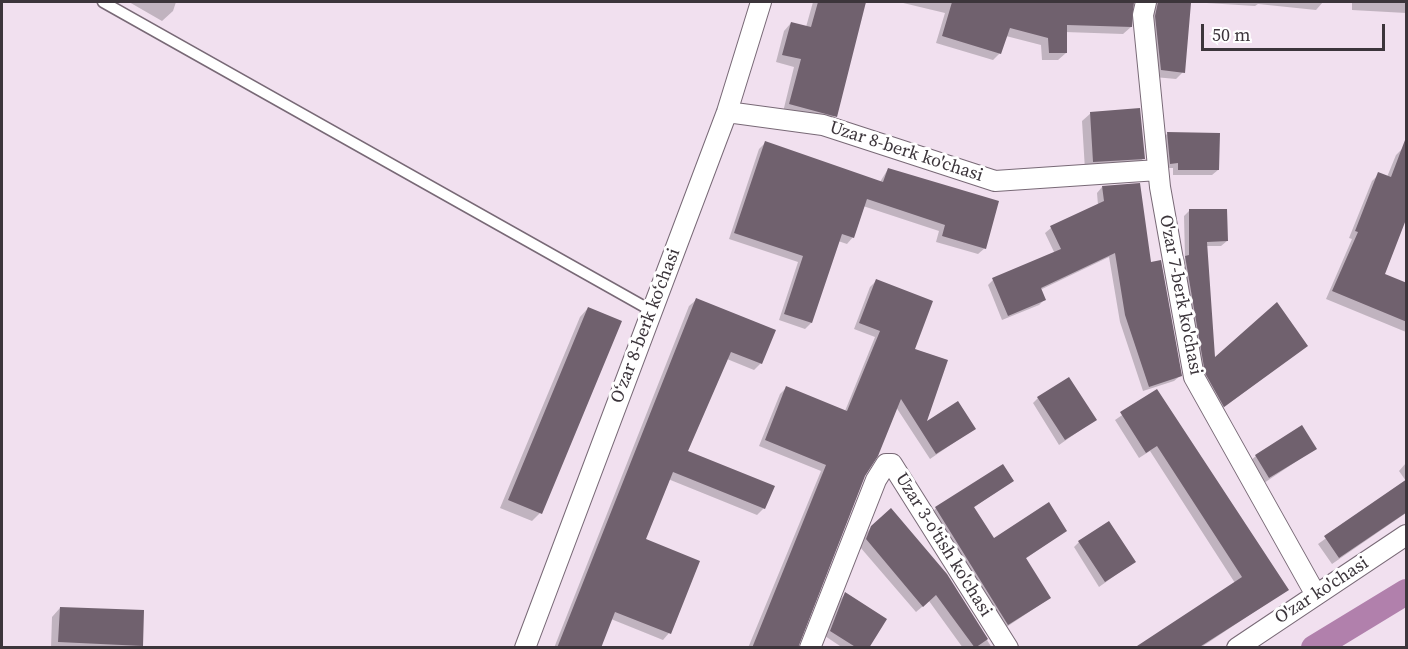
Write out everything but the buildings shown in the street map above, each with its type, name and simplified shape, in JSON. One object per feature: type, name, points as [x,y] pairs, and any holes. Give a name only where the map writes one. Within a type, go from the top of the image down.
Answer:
[{"type":"street","name":"Oʻzar 8-berk koʻchasi","points":[[525,648],[727,112],[761,2]]},
{"type":"street","name":"O'zar 7-berk ko'chasi","points":[[1146,2],[1143,15],[1158,170],[1194,377],[1316,595]]},
{"type":"street","name":"Uzar 8-berk ko'chasi","points":[[727,112],[824,125],[995,181],[1158,170]]},
{"type":"street","name":"Uzar 3-o'tish ko'chasi","points":[[810,648],[876,480],[886,464],[892,464],[1008,648]]},
{"type":"street","name":"O'zar ko'chasi","points":[[1237,648],[1407,536]]},
{"type":"lane","points":[[103,2],[652,311]]},
{"type":"waterway","points":[[1314,648],[1406,592]]}]
